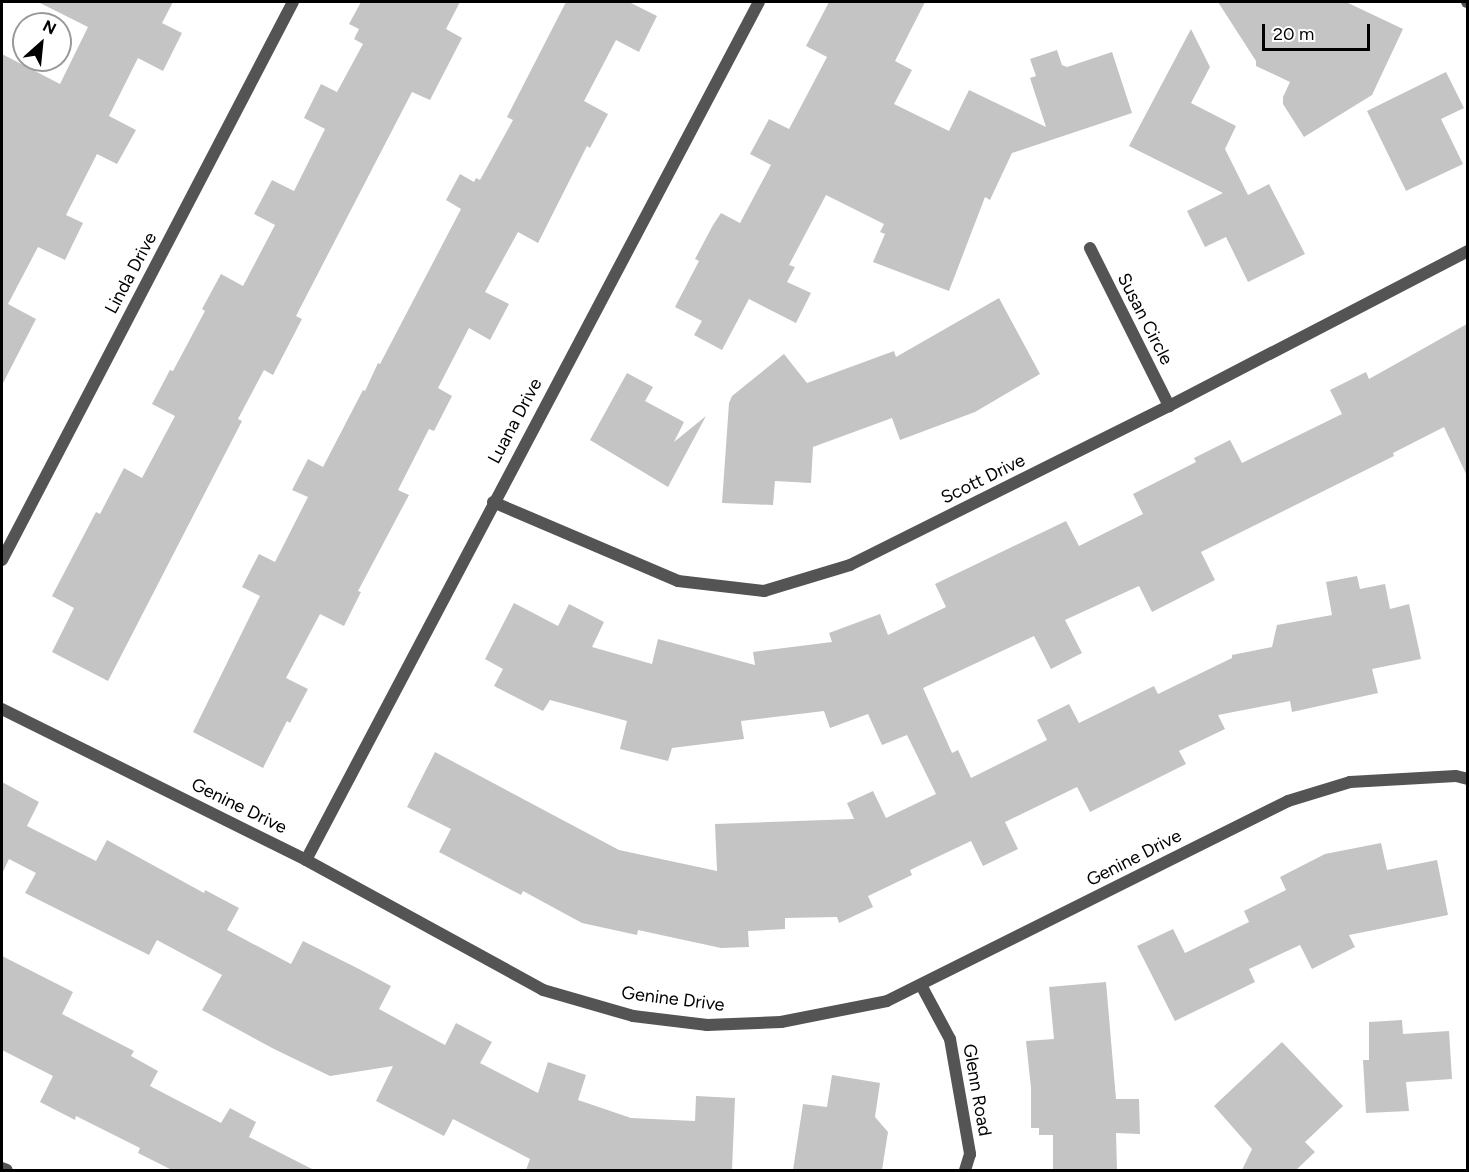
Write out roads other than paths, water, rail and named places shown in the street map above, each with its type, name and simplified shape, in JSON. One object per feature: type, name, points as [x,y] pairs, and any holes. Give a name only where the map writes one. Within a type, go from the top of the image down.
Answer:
[{"type":"street","name":"Linda Drive","points":[[2,560],[292,2]]},
{"type":"street","name":"Luana Drive","points":[[306,860],[759,2]]},
{"type":"street","name":"Susan Circle","points":[[1090,248],[1169,406]]},
{"type":"street","name":"Scott Drive","points":[[493,502],[678,581],[764,591],[850,565],[1169,406],[1467,251]]},
{"type":"street","name":"Genine Drive","points":[[2,709],[306,860],[543,990],[633,1016],[707,1025],[782,1022],[887,1001],[1288,801],[1350,782],[1456,776],[1467,779]]},
{"type":"street","name":"Glenn Road","points":[[921,986],[950,1039],[970,1154],[965,1170]]},
{"type":"street","points":[[2,1168],[6,1170]]}]
